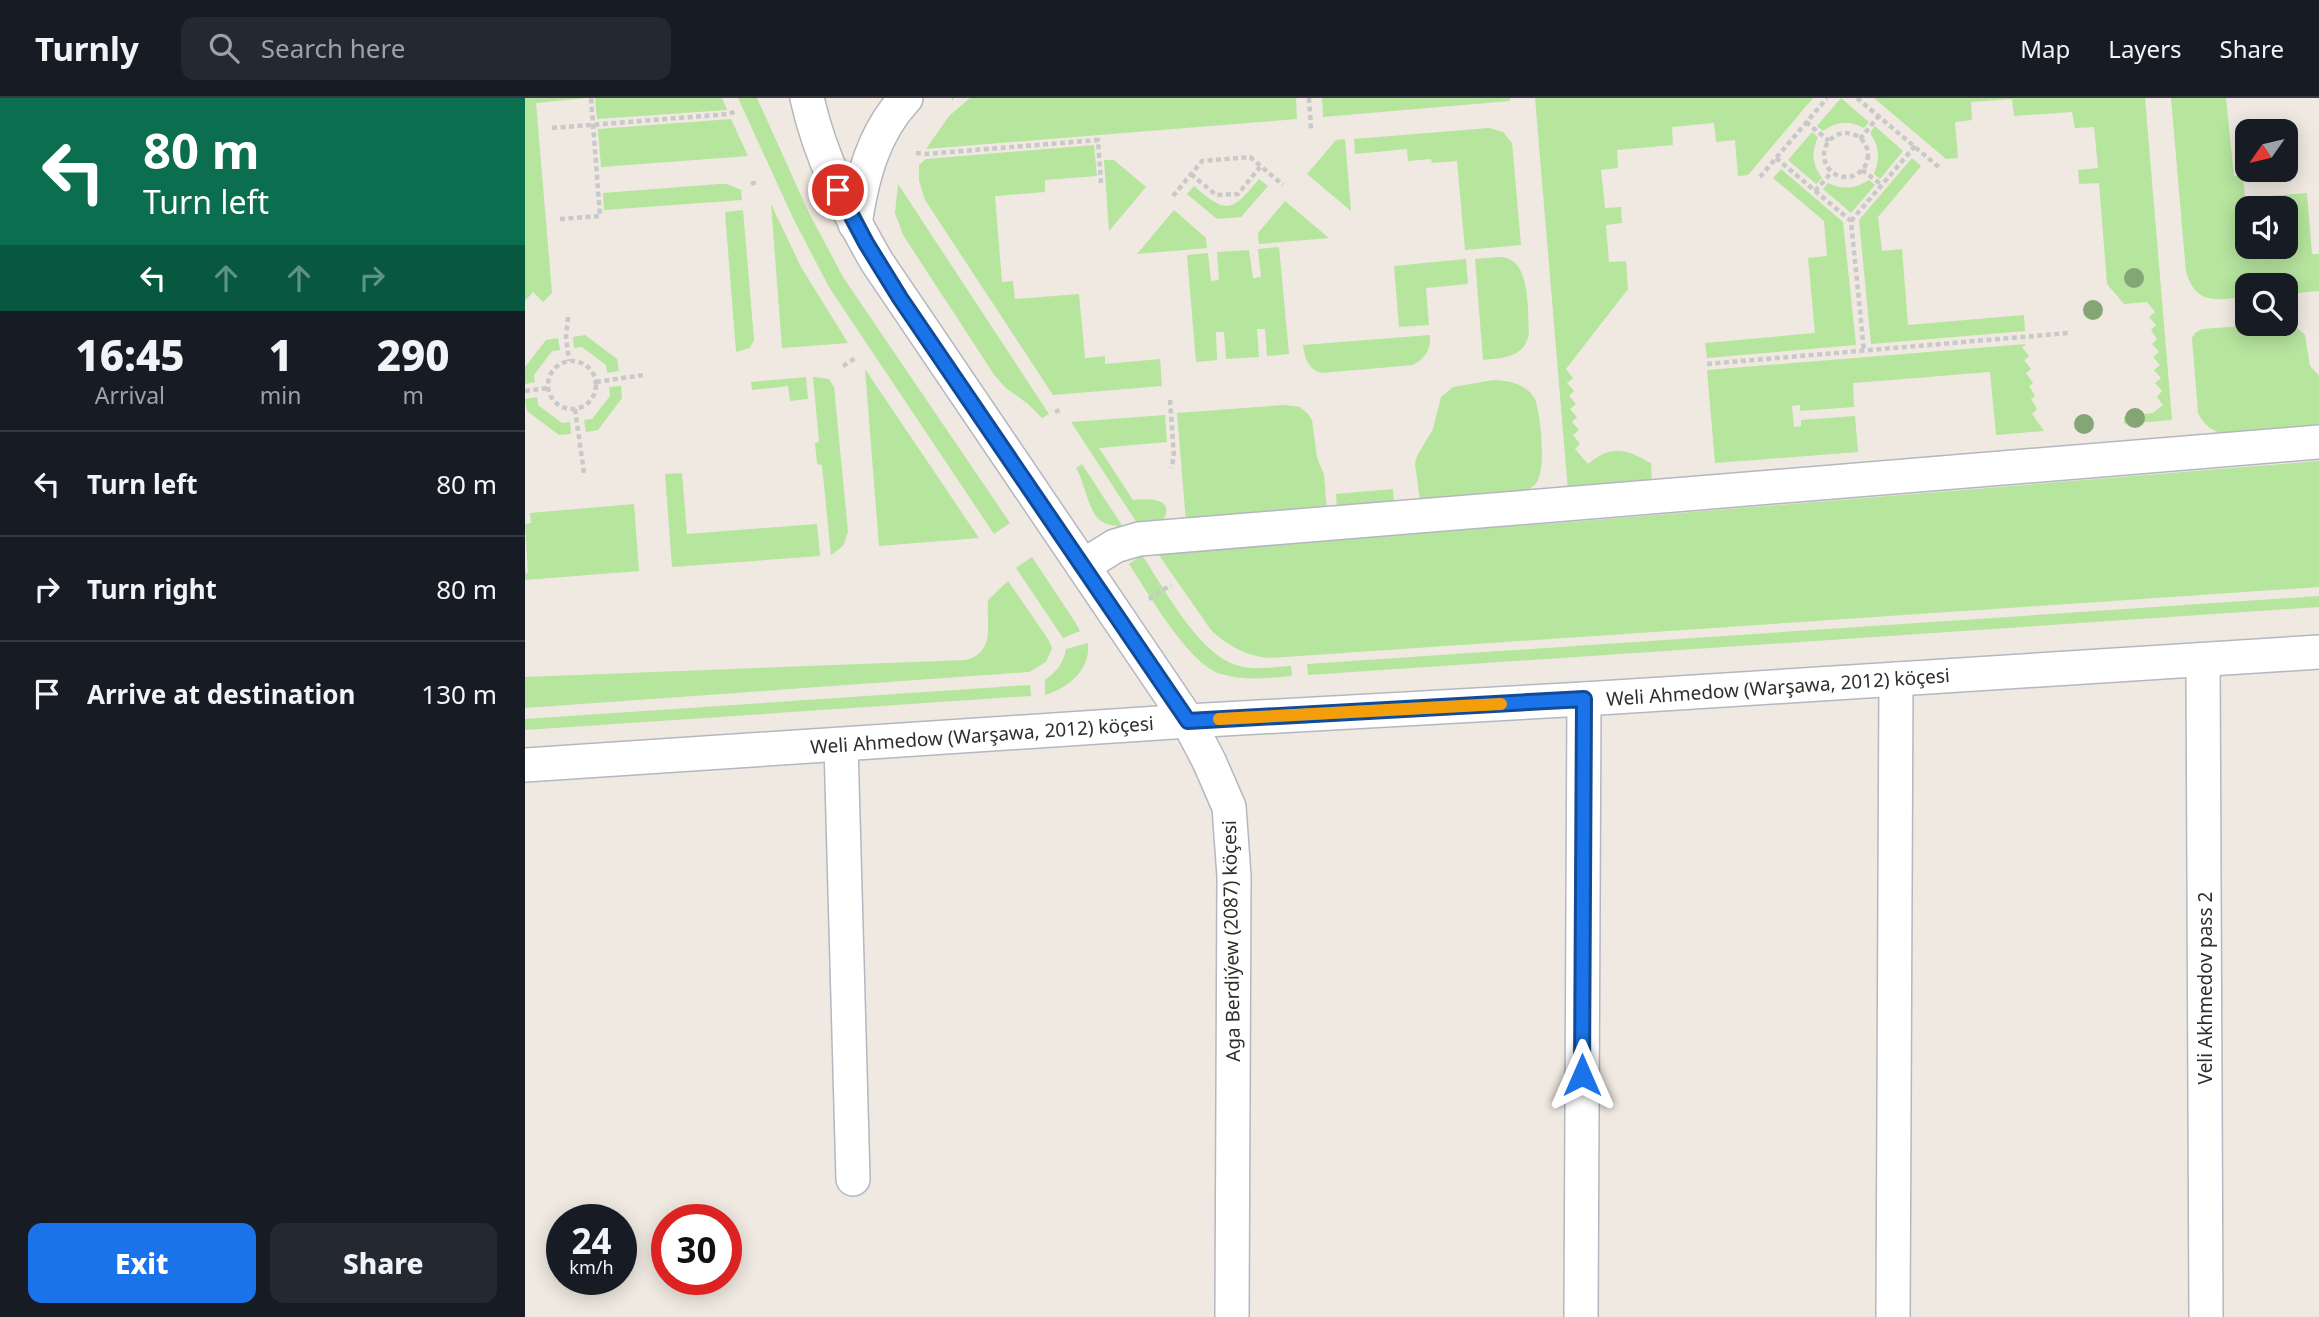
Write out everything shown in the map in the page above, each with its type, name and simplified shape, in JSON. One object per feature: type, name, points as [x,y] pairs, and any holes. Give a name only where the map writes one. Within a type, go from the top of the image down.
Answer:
[{"type":"street","name":"Aga Berdiýew (2087) köçesi","points":[[807,98],[815,132],[855,224],[900,298],[1188,721],[1229,807],[1234,876],[1232,1317]]},
{"type":"street","points":[[855,224],[860,187],[871,154],[888,120],[906,98]]},
{"type":"street","points":[[1083,566],[1115,546],[1139,539],[2319,442]]},
{"type":"street","name":"Weli Ahmedow (Warşawa, 2012) köçesi","points":[[525,765],[1188,721],[1584,699],[2319,652]]},
{"type":"street","name":"Veli Akhmedov pass 2","points":[[2203,660],[2206,1317]]},
{"type":"street","points":[[1893,1317],[1896,679]]},
{"type":"street","points":[[1581,1317],[1584,699]]},
{"type":"street","points":[[841,745],[853,1179]]},
{"type":"path","points":[[560,219],[600,216],[591,98]]},
{"type":"path","points":[[1309,98],[1311,129]]},
{"type":"path","points":[[1760,177],[1826,98]]},
{"type":"path","points":[[1857,98],[1941,169]]},
{"type":"path","points":[[552,128],[729,114],[736,111]]},
{"type":"path","points":[[1860,139],[1879,116]]},
{"type":"path","points":[[1806,122],[1829,141]]},
{"type":"path","points":[[1844,133],[1860,139],[1868,154],[1863,170],[1848,177],[1832,172],[1824,157],[1829,141],[1844,133]]},
{"type":"path","points":[[916,153],[1098,140],[1101,183]]},
{"type":"path","points":[[1851,221],[1915,146]]},
{"type":"path","points":[[1173,196],[1202,161],[1250,157],[1283,185]]},
{"type":"path","points":[[1776,158],[1851,221],[1864,351]]},
{"type":"path","points":[[1191,174],[1216,195],[1238,194],[1261,167]]},
{"type":"path","points":[[1863,170],[1882,185]]},
{"type":"path","points":[[1815,191],[1832,172]]},
{"type":"path","points":[[751,184],[759,181]]},
{"type":"path","points":[[568,317],[566,337],[569,361]]},
{"type":"path","points":[[1707,364],[2069,334]]},
{"type":"path","points":[[843,366],[857,357]]},
{"type":"path","points":[[569,361],[576,361],[590,368],[596,382],[593,397],[575,409],[560,406],[548,388],[548,381],[555,367],[569,361]]},
{"type":"path","points":[[596,382],[644,375]]},
{"type":"path","points":[[525,391],[548,388]]},
{"type":"path","points":[[1170,400],[1174,457],[1171,468]]},
{"type":"path","points":[[575,409],[584,472]]},
{"type":"path","points":[[1055,412],[1062,409]]},
{"type":"path","points":[[1149,599],[1171,585]]},
{"type":"green space","points":[[525,98],[586,98],[536,103],[552,293],[543,302],[533,292],[525,301]]},
{"type":"green space","points":[[595,98],[722,98],[727,110],[597,119]]},
{"type":"green space","points":[[738,98],[757,98],[808,211],[843,277],[1010,523],[994,534],[829,287],[793,218]]},
{"type":"green space","points":[[970,98],[1296,98],[1297,119],[926,149],[949,116]]},
{"type":"green space","points":[[1322,98],[1510,98],[1510,101],[1323,117]]},
{"type":"green space","points":[[1535,98],[1813,98],[1748,175],[1738,176],[1735,140],[1716,142],[1714,123],[1672,127],[1673,145],[1617,150],[1618,168],[1601,170],[1605,208],[1621,207],[1622,223],[1606,225],[1609,262],[1626,261],[1628,289],[1566,369],[1573,378],[1567,383],[1574,391],[1569,396],[1576,404],[1570,409],[1577,417],[1572,422],[1579,430],[1573,435],[1580,444],[1575,449],[1588,464],[1612,451],[1634,454],[1651,463],[1652,484],[1568,491]]},
{"type":"green space","points":[[1841,98],[1869,122],[1864,128],[1843,123],[1823,131],[1817,126]]},
{"type":"green space","points":[[1874,98],[2145,98],[2172,420],[2124,424],[2124,416],[2153,413],[2163,405],[2157,397],[2162,391],[2155,383],[2161,378],[2154,370],[2160,365],[2153,357],[2159,352],[2152,344],[2157,339],[2151,330],[2156,325],[2149,317],[2155,312],[2147,302],[2124,304],[2107,284],[2099,183],[2079,184],[2078,170],[2098,168],[2094,127],[2075,128],[2072,112],[2014,116],[2012,99],[1971,102],[1972,120],[1955,122],[1958,158],[1946,159]]},
{"type":"green space","points":[[2171,98],[2226,98],[2235,182],[2244,182],[2245,196],[2235,196],[2235,259],[2298,259],[2298,196],[2270,196],[2307,193],[2312,254],[2319,254],[2319,291],[2298,293],[2298,273],[2235,273],[2235,298],[2218,299],[2202,296],[2186,272]]},
{"type":"green space","points":[[731,119],[748,156],[601,167],[598,129]]},
{"type":"green space","points":[[1875,126],[1903,151],[1880,179],[1874,174],[1878,153],[1870,133]]},
{"type":"green space","points":[[1489,128],[1503,132],[1512,143],[1521,245],[1465,250],[1457,161],[1408,161],[1407,149],[1355,154],[1354,139]]},
{"type":"green space","points":[[1812,132],[1818,137],[1814,158],[1822,178],[1816,184],[1788,160]]},
{"type":"green space","points":[[1345,139],[1351,211],[1307,174],[1336,140]]},
{"type":"green space","points":[[1094,145],[1097,176],[1045,180],[1045,192],[995,196],[1002,282],[1013,281],[1015,299],[1079,294],[1085,358],[1105,356],[1105,364],[1160,359],[1162,386],[1053,395],[925,200],[919,181],[919,165],[926,159]]},
{"type":"green space","points":[[1912,158],[1921,166],[1878,217],[1882,251],[1902,249],[1908,325],[2024,315],[2025,331],[1871,344],[1859,220]]},
{"type":"green space","points":[[1104,160],[1114,160],[1146,187],[1109,231]]},
{"type":"green space","points":[[1781,169],[1843,222],[1856,345],[1707,358],[1705,343],[1815,333],[1808,258],[1827,256],[1824,221],[1773,178]]},
{"type":"green space","points":[[1259,179],[1268,186],[1241,217],[1217,219],[1187,194],[1194,186],[1214,202],[1229,206],[1242,198]]},
{"type":"green space","points":[[1869,180],[1875,185],[1851,213],[1823,189],[1828,183],[1849,188]]},
{"type":"green space","points":[[727,184],[741,190],[742,200],[604,210],[603,193]]},
{"type":"green space","points":[[898,184],[1049,414],[1042,418],[995,376],[903,235],[895,213]]},
{"type":"green space","points":[[1285,201],[1329,238],[1259,244],[1258,233]]},
{"type":"green space","points":[[771,204],[801,267],[848,343],[782,348]]},
{"type":"green space","points":[[743,210],[754,340],[750,348],[736,352],[725,212]]},
{"type":"green space","points":[[1174,210],[1206,238],[1207,248],[1137,254]]},
{"type":"green space","points":[[1279,247],[1289,354],[1267,356],[1265,329],[1257,329],[1259,357],[1226,359],[1224,332],[1216,332],[1217,360],[1196,362],[1187,255],[1208,253],[1211,281],[1219,280],[1217,252],[1249,250],[1253,278],[1261,277],[1258,249]]},
{"type":"green space","points":[[1500,257],[1518,266],[1523,275],[1529,334],[1523,348],[1518,352],[1483,360],[1475,259]]},
{"type":"green space","points":[[1466,259],[1468,284],[1426,288],[1429,325],[1399,327],[1394,266]]},
{"type":"green space","points":[[2235,327],[2235,336],[2298,336],[2298,329],[2305,335],[2310,366],[2319,376],[2319,429],[2223,434],[2208,426],[2198,413],[2192,338],[2202,329]]},
{"type":"green space","points":[[585,335],[617,359],[619,371],[607,373],[606,365],[582,347],[574,348],[573,337]]},
{"type":"green space","points":[[1430,335],[1427,353],[1413,365],[1322,373],[1310,366],[1303,345]]},
{"type":"green space","points":[[558,338],[560,350],[552,351],[534,375],[535,382],[525,384],[525,367],[546,340]]},
{"type":"green space","points":[[2026,344],[2022,347],[2029,356],[2024,360],[2031,369],[2026,373],[2033,383],[2029,386],[2035,396],[2031,399],[2037,409],[2032,414],[2044,431],[1996,435],[1990,372],[1853,383],[1854,407],[1800,411],[1800,405],[1792,406],[1794,427],[1801,426],[1801,420],[1855,416],[1858,452],[1715,463],[1707,370]]},
{"type":"green space","points":[[865,369],[979,538],[879,546]]},
{"type":"green space","points":[[806,377],[808,399],[790,401],[788,386],[752,390],[751,382]]},
{"type":"green space","points":[[813,377],[829,379],[834,387],[848,532],[843,546],[831,555],[822,465],[817,464],[815,443],[819,442]]},
{"type":"green space","points":[[1494,380],[1517,384],[1535,399],[1542,442],[1540,475],[1537,482],[1519,495],[1420,501],[1415,463],[1433,429],[1441,397],[1453,387]]},
{"type":"green space","points":[[621,386],[622,398],[598,430],[586,432],[584,420],[592,419],[610,396],[609,387]]},
{"type":"green space","points":[[537,397],[538,405],[562,423],[570,422],[571,434],[559,435],[527,411],[525,399]]},
{"type":"green space","points":[[1284,405],[1300,407],[1312,420],[1317,457],[1324,475],[1327,511],[1186,522],[1177,413]]},
{"type":"green space","points":[[1165,415],[1167,442],[1099,448],[1133,500],[1146,499],[1164,504],[1166,515],[1161,523],[1139,526],[1071,422]]},
{"type":"green space","points":[[2319,461],[2319,587],[1269,658],[1238,649],[1211,630],[1156,551],[1557,523]]},
{"type":"green space","points":[[1082,464],[1123,527],[1106,523],[1097,517],[1076,468]]},
{"type":"green space","points":[[682,473],[687,534],[817,524],[820,556],[672,567],[665,474]]},
{"type":"green space","points":[[1393,489],[1394,505],[1337,510],[1336,494]]},
{"type":"green space","points":[[634,504],[639,571],[525,580],[525,567],[528,573],[525,524],[531,523],[530,513]]},
{"type":"green space","points":[[1142,555],[1183,618],[1208,647],[1222,658],[1243,667],[1291,666],[1292,676],[1238,678],[1208,668],[1170,626],[1129,564]]},
{"type":"green space","points":[[1032,557],[1080,631],[1063,638],[1016,568]]},
{"type":"green space","points":[[1008,581],[1052,648],[1046,662],[1029,672],[525,708],[525,677],[966,660],[982,651],[986,644],[988,600]]},
{"type":"green space","points":[[2319,596],[2319,607],[1308,675],[1307,664]]},
{"type":"green space","points":[[1088,643],[1086,661],[1077,676],[1062,688],[1045,695],[1045,680],[1059,667],[1066,649]]},
{"type":"green space","points":[[1030,685],[1031,696],[525,730],[525,719]]},
{"type":"slow traffic","points":[[1219,719],[1501,704]]},
{"type":"route","points":[[838,190],[855,224],[900,298],[1188,721],[1584,699],[1582,1075]]}]
